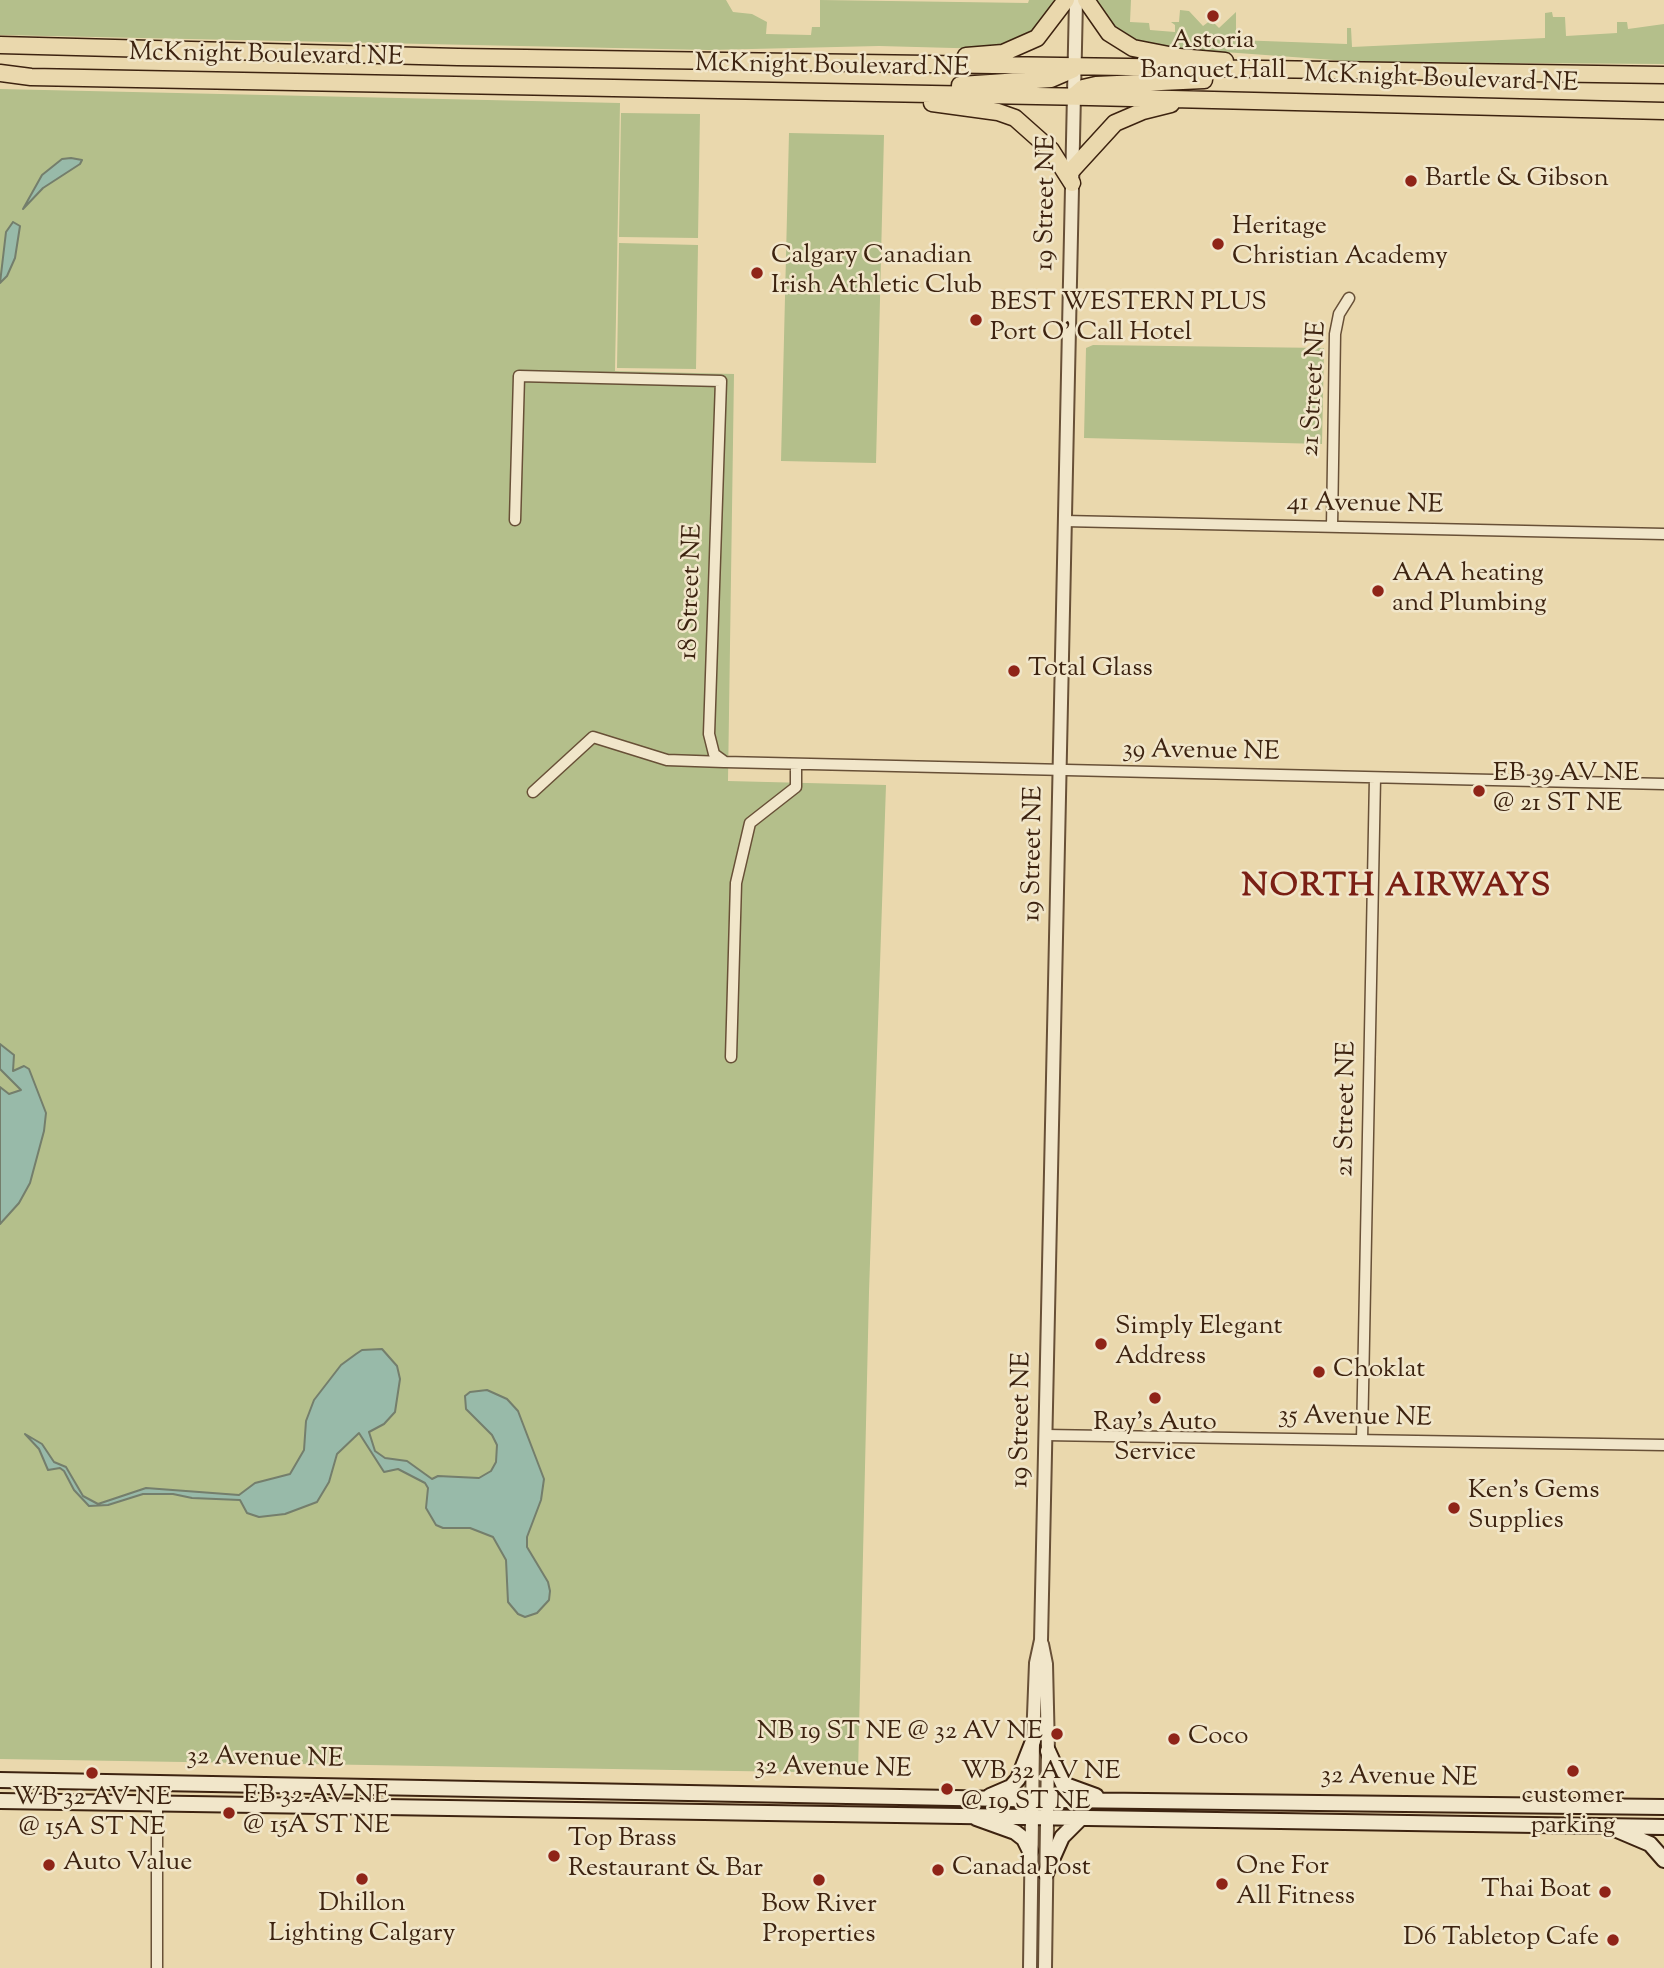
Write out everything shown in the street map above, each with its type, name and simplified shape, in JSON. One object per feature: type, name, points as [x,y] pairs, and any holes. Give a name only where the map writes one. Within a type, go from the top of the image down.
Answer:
[{"type":"main road","points":[[830,61],[1003,53],[1037,38],[1054,21],[1066,0]]},
{"type":"main road","points":[[1086,0],[1109,33],[1133,48],[1179,57],[1300,71]]},
{"type":"main road","name":"McKnight Boulevard NE","points":[[0,45],[458,57],[830,61],[1254,71],[1664,75]]},
{"type":"main road","points":[[888,93],[1051,79],[1065,76],[1074,68]]},
{"type":"main road","points":[[1073,96],[1083,88],[1096,85],[1210,80],[1254,71]]},
{"type":"main road","name":"McKnight Boulevard NE","points":[[0,74],[31,77],[1073,96],[1664,111]]},
{"type":"main road","points":[[843,93],[973,108],[1015,118],[1051,150],[1072,176],[1115,123],[1143,111],[1191,99]]},
{"type":"main road","points":[[985,1798],[1014,1784],[1033,1741]]},
{"type":"main road","points":[[1048,1751],[1063,1784],[1111,1800]]},
{"type":"main road","name":"32 Avenue NE","points":[[0,1780],[1040,1799],[1664,1807]]},
{"type":"main road","name":"32 Avenue NE","points":[[0,1801],[1664,1827]]},
{"type":"main road","points":[[969,1815],[1016,1832],[1024,1839],[1030,1851]]},
{"type":"main road","points":[[1046,1873],[1062,1837],[1081,1818]]},
{"type":"main road","points":[[1605,1826],[1641,1839],[1664,1860]]},
{"type":"street","name":"19 Street NE","points":[[1040,1799],[1033,1741],[1036,1663],[1041,1640],[1076,0]]},
{"type":"street","name":"21 Street NE","points":[[1332,527],[1335,334],[1339,314],[1349,298]]},
{"type":"street","name":"18 Street NE","points":[[515,520],[520,376],[721,382],[709,734],[714,754],[725,762]]},
{"type":"street","name":"41 Avenue NE","points":[[1064,521],[1664,534]]},
{"type":"street","points":[[533,792],[593,737],[667,760],[725,762]]},
{"type":"street","name":"39 Avenue NE","points":[[725,762],[1664,785]]},
{"type":"street","points":[[731,1057],[736,883],[750,823],[796,788],[796,765]]},
{"type":"street","name":"21 Street NE","points":[[1362,1440],[1375,778]]},
{"type":"street","name":"35 Avenue NE","points":[[1045,1434],[1664,1445]]},
{"type":"street","name":"19 Street NE","points":[[1041,1640],[1046,1664],[1048,1751],[1039,1816],[1046,1873],[1045,1968]]},
{"type":"street","points":[[157,1784],[157,1968]]},
{"type":"street","name":"19 Street NE","points":[[1030,1968],[1030,1851],[1039,1816]]},
{"type":"green space","points":[[0,0],[726,0],[733,12],[752,14],[767,22],[766,34],[811,35],[812,27],[820,27],[820,0],[1028,3],[1029,0],[1055,0],[1047,17],[1033,33],[991,49],[879,46],[709,50],[0,35]]},
{"type":"green space","points":[[1094,0],[1131,0],[1130,22],[1149,23],[1150,30],[1175,32],[1175,25],[1171,22],[1179,22],[1180,10],[1189,11],[1203,26],[1211,20],[1219,28],[1236,12],[1236,40],[1347,44],[1347,28],[1351,28],[1352,47],[1545,38],[1545,13],[1552,12],[1553,17],[1565,17],[1566,36],[1617,33],[1617,22],[1627,22],[1628,29],[1664,24],[1664,64],[1361,62],[1156,47],[1138,43],[1114,31]]},
{"type":"green space","points":[[0,89],[620,103],[615,371],[734,374],[728,781],[886,785],[869,1292],[858,1773],[0,1759]]},
{"type":"green space","points":[[621,113],[700,114],[698,238],[619,237]]},
{"type":"green space","points":[[789,133],[884,135],[876,463],[781,461]]},
{"type":"green space","points":[[619,243],[698,245],[696,369],[617,368]]},
{"type":"green space","points":[[1093,345],[1324,348],[1322,444],[1084,438],[1086,348]]},
{"type":"shaded area","points":[[62,159],[82,160],[43,188],[23,209],[42,175]]},
{"type":"shaded area","points":[[13,222],[20,226],[15,258],[7,276],[0,283],[6,232]]},
{"type":"shaded area","points":[[0,1044],[14,1055],[13,1071],[24,1066],[29,1069],[46,1113],[30,1183],[19,1203],[0,1224],[0,1087],[9,1094],[21,1090],[0,1069]]},
{"type":"shaded area","points":[[382,1349],[397,1366],[400,1379],[395,1412],[384,1424],[369,1432],[375,1451],[385,1458],[407,1461],[432,1479],[438,1476],[479,1478],[491,1471],[496,1462],[497,1445],[492,1435],[466,1409],[465,1396],[470,1392],[487,1390],[507,1399],[518,1411],[544,1479],[541,1500],[527,1537],[527,1547],[548,1582],[550,1591],[549,1600],[537,1613],[525,1617],[518,1614],[508,1602],[506,1560],[493,1537],[470,1528],[443,1528],[436,1525],[426,1508],[428,1488],[425,1483],[398,1469],[384,1472],[359,1433],[337,1454],[329,1482],[317,1502],[285,1514],[259,1517],[247,1513],[240,1500],[192,1498],[173,1494],[143,1494],[108,1505],[89,1506],[74,1490],[64,1471],[60,1468],[48,1470],[39,1449],[25,1434],[42,1444],[54,1462],[66,1467],[83,1496],[98,1504],[146,1488],[239,1495],[255,1483],[290,1474],[304,1450],[306,1421],[314,1400],[341,1365],[362,1350]]},
{"type":"place","name":"Astoria Banquet Hall","points":[[1213,16]]},
{"type":"place","name":"Bartle & Gibson","points":[[1411,181]]},
{"type":"place","name":"Heritage Christian Academy","points":[[1218,244]]},
{"type":"place","name":"Calgary Canadian Irish Athletic Club","points":[[757,273]]},
{"type":"place","name":"BEST WESTERN PLUS Port O' Call Hotel","points":[[976,320]]},
{"type":"place","name":"AAA heating and Plumbing","points":[[1378,591]]},
{"type":"place","name":"Total Glass","points":[[1014,671]]},
{"type":"place","name":"EB 39 AV NE @ 21 ST NE","points":[[1479,791]]},
{"type":"place","name":"Simply Elegant Address","points":[[1101,1344]]},
{"type":"place","name":"Choklat","points":[[1319,1372]]},
{"type":"place","name":"Ray's Auto Service","points":[[1155,1398]]},
{"type":"place","name":"Ken's Gems Supplies","points":[[1454,1508]]},
{"type":"place","name":"NB 19 ST NE @ 32 AV NE","points":[[1057,1734]]},
{"type":"place","name":"Coco","points":[[1174,1739]]},
{"type":"place","name":"customer parking","points":[[1573,1771]]},
{"type":"place","name":"WB 32 AV NE @ 15A ST NE","points":[[92,1773]]},
{"type":"place","name":"WB 32 AV NE @ 19 ST NE","points":[[947,1789]]},
{"type":"place","name":"EB 32 AV NE @ 15A ST NE","points":[[229,1813]]},
{"type":"place","name":"Top Brass Restaurant & Bar","points":[[554,1856]]},
{"type":"place","name":"Auto Value","points":[[49,1865]]},
{"type":"place","name":"Canada Post","points":[[938,1870]]},
{"type":"place","name":"Dhillon Lighting Calgary","points":[[362,1879]]},
{"type":"place","name":"Bow River Properties","points":[[819,1880]]},
{"type":"place","name":"One For All Fitness","points":[[1222,1884]]},
{"type":"place","name":"Thai Boat","points":[[1605,1892]]},
{"type":"place","name":"D6 Tabletop Cafe","points":[[1613,1940]]},
{"type":"district","name":"NORTH AIRWAYS","points":[[1397,889]]}]
